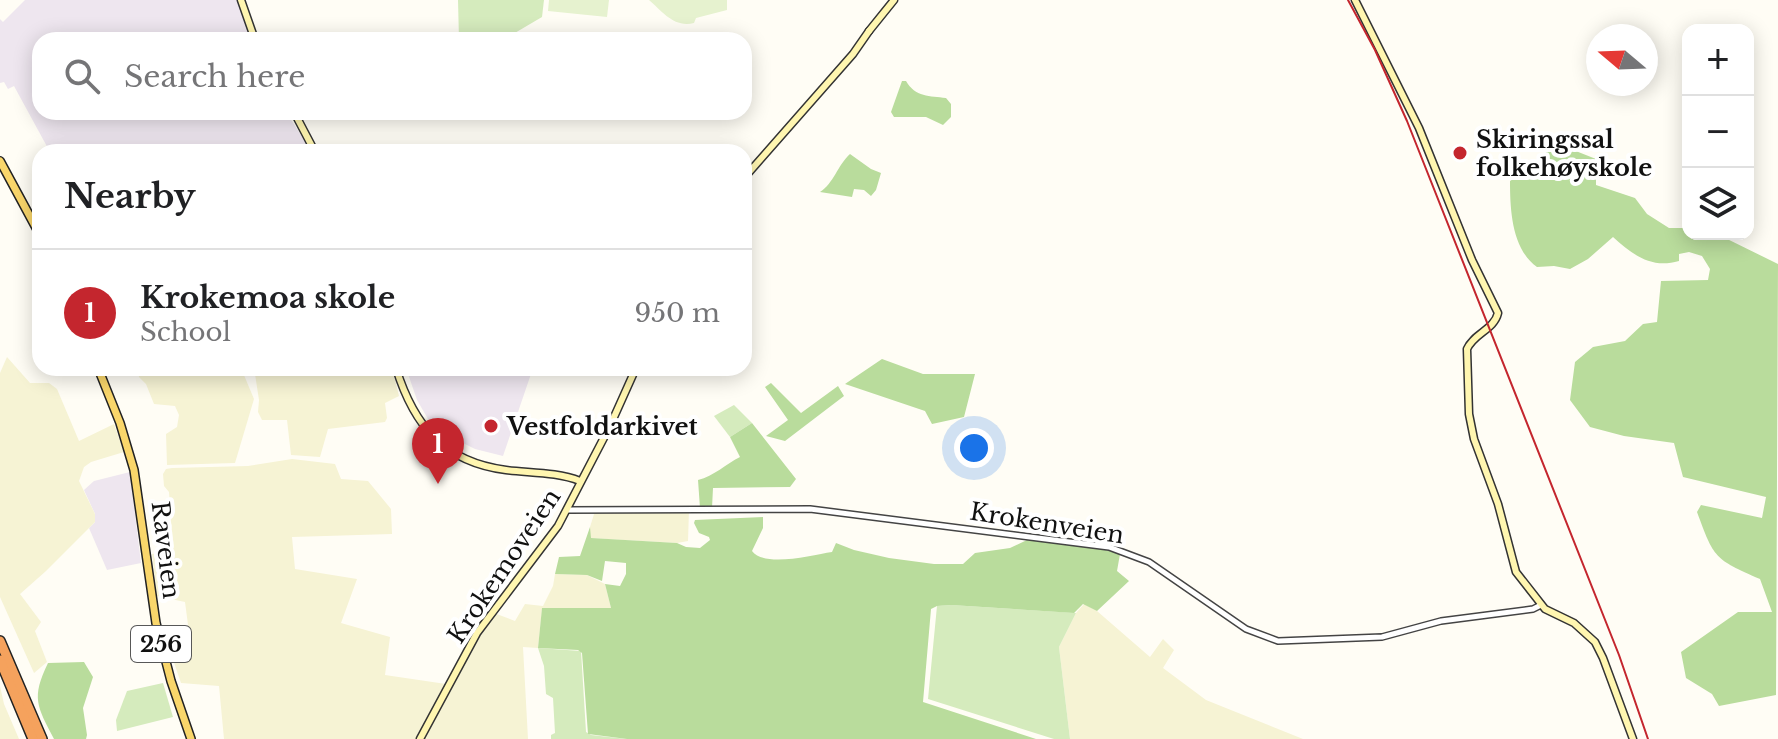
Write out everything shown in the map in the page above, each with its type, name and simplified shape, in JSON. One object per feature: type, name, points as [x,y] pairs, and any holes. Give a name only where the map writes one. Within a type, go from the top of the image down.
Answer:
[{"type":"highway","points":[[0,641],[42,739]]},
{"type":"highway","points":[[0,660],[33,739]]},
{"type":"main road","points":[[241,0],[252,32]]},
{"type":"main road","points":[[752,169],[894,0]]},
{"type":"main road","points":[[1355,0],[1419,128],[1498,316],[1491,326],[1472,340],[1467,349],[1472,426],[1516,572],[1541,605],[1580,627],[1595,642],[1633,739]]},
{"type":"main road","points":[[297,120],[311,144]]},
{"type":"main road","points":[[0,161],[32,220]]},
{"type":"main road","name":"Raveien","points":[[101,376],[134,470],[156,623],[191,739]]},
{"type":"main road","points":[[399,376],[418,420],[456,455],[493,468],[580,481]]},
{"type":"main road","name":"Krokemoveien","points":[[420,739],[477,633],[540,552],[567,510],[632,376]]},
{"type":"street","name":"Krokenveien","points":[[567,510],[810,509],[1109,547],[1149,562],[1246,629],[1278,641],[1382,637],[1441,621],[1533,609],[1541,605]]},
{"type":"shaded area","points":[[25,0],[238,0],[250,32],[32,32],[32,119],[14,86],[8,89],[4,82],[0,83],[0,19],[3,22]]},
{"type":"shaded area","points":[[33,120],[291,120],[307,144],[46,144]]},
{"type":"shaded area","points":[[7,357],[30,383],[49,383],[57,389],[79,441],[114,424],[124,452],[84,467],[79,481],[95,514],[95,522],[20,594],[41,622],[35,631],[47,662],[34,673],[0,597],[0,373]]},
{"type":"shaded area","points":[[244,376],[254,399],[235,463],[167,465],[166,434],[177,427],[179,415],[175,406],[154,404],[146,384],[139,377]]},
{"type":"shaded area","points":[[255,376],[394,376],[399,396],[385,403],[385,422],[328,429],[320,457],[291,455],[287,420],[262,420],[258,412]]},
{"type":"shaded area","points":[[409,376],[530,376],[503,456],[461,442],[428,419]]},
{"type":"shaded area","points":[[292,459],[335,464],[341,479],[368,481],[391,509],[392,534],[292,537],[295,569],[357,579],[341,623],[390,637],[385,675],[446,684],[494,613],[515,621],[525,604],[543,606],[555,574],[587,575],[605,584],[611,608],[542,609],[538,648],[523,647],[528,739],[224,739],[219,686],[181,683],[169,648],[190,640],[185,602],[157,596],[152,554],[173,550],[169,492],[164,486],[163,474],[166,469],[172,468],[248,466]]},
{"type":"shaded area","points":[[130,472],[141,563],[107,570],[89,528],[95,522],[95,514],[84,490],[94,481]]},
{"type":"shaded area","points":[[689,509],[688,541],[590,538],[595,511]]},
{"type":"shaded area","points":[[1084,604],[1097,611],[1150,657],[1163,639],[1174,650],[1163,668],[1206,700],[1303,739],[1070,739],[1059,647]]},
{"type":"shaded area","points":[[0,686],[4,704],[19,739],[0,739]]},
{"type":"green space","points":[[458,0],[544,0],[542,17],[517,32],[459,32]]},
{"type":"green space","points":[[549,0],[609,0],[607,17],[548,11]]},
{"type":"green space","points":[[649,0],[727,0],[727,10],[696,18],[694,23],[687,24],[669,18]]},
{"type":"green space","points":[[902,81],[918,93],[946,98],[951,104],[951,117],[943,125],[926,117],[894,117],[891,112]]},
{"type":"green space","points":[[1553,142],[1596,159],[1596,185],[1635,198],[1647,214],[1669,228],[1682,228],[1682,240],[1729,240],[1778,264],[1776,695],[1719,706],[1712,694],[1686,678],[1681,652],[1738,612],[1772,612],[1760,579],[1733,567],[1718,555],[1697,512],[1701,505],[1762,518],[1766,497],[1683,477],[1674,443],[1624,436],[1590,427],[1570,400],[1575,362],[1593,347],[1625,341],[1643,324],[1657,322],[1661,281],[1708,280],[1710,269],[1702,256],[1689,252],[1679,254],[1679,261],[1651,262],[1635,255],[1613,237],[1588,259],[1570,269],[1537,267],[1517,240],[1510,181],[1539,163]]},
{"type":"green space","points":[[850,154],[881,173],[876,190],[871,196],[864,190],[854,189],[852,197],[820,192],[829,184]]},
{"type":"green space","points":[[882,359],[923,374],[975,374],[964,417],[932,424],[925,411],[845,384]]},
{"type":"green space","points":[[771,383],[801,413],[838,386],[844,396],[785,441],[766,436],[788,420],[765,387]]},
{"type":"green space","points":[[734,405],[752,423],[730,437],[714,416]]},
{"type":"green space","points":[[752,423],[796,479],[790,487],[713,488],[712,508],[700,508],[698,480],[740,457],[730,437]]},
{"type":"green space","points":[[763,517],[763,528],[752,551],[767,559],[832,552],[836,543],[889,558],[963,564],[975,553],[1010,548],[1027,540],[1120,554],[1117,571],[1129,581],[1097,611],[1083,604],[1074,613],[951,605],[931,609],[923,702],[1036,739],[627,739],[588,734],[582,653],[578,650],[538,648],[542,608],[611,608],[605,584],[620,586],[626,574],[626,563],[605,561],[602,581],[587,575],[555,574],[559,557],[580,556],[590,527],[591,538],[677,543],[700,548],[710,540],[699,533],[695,520]]},
{"type":"green space","points":[[937,606],[1076,613],[1059,647],[1070,739],[1054,739],[928,699]]},
{"type":"green space","points":[[538,648],[581,651],[586,732],[627,739],[551,739],[555,733],[553,698],[546,694],[544,666]]},
{"type":"green space","points":[[84,662],[93,677],[83,708],[86,739],[54,739],[40,710],[39,685],[48,663]]},
{"type":"green space","points":[[163,683],[173,717],[117,731],[116,720],[127,691]]},
{"type":"railway","points":[[1348,0],[1407,121],[1619,655],[1648,739]]},
{"type":"place","name":"Skiringssal folkehøyskole","points":[[1460,153]]},
{"type":"place","name":"Vestfoldarkivet","points":[[491,426]]},
{"type":"place","name":"Krokemoa skole","points":[[438,484]]}]
